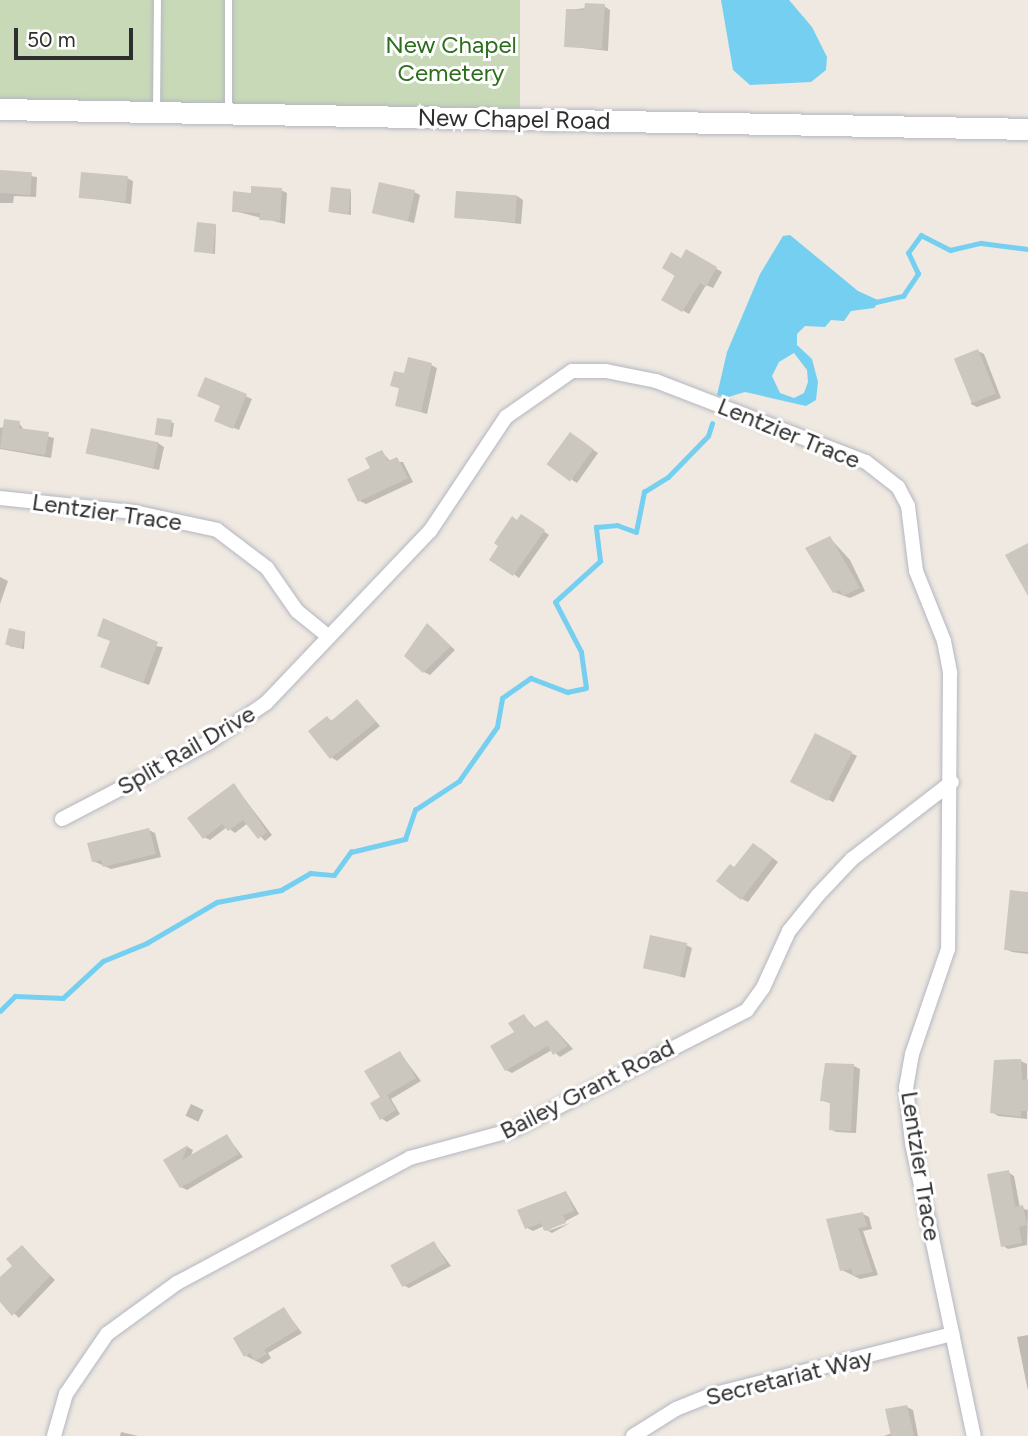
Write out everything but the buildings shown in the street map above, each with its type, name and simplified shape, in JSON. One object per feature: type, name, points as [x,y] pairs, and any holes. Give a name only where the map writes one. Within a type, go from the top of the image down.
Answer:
[{"type":"street","name":"New Chapel Road","points":[[0,109],[1028,129]]},
{"type":"street","name":"Lentzier Trace","points":[[0,498],[134,512],[217,530],[245,547],[267,568],[297,611],[329,637],[430,531],[506,417],[572,371],[606,371],[656,381],[866,462],[898,486],[908,506],[916,571],[944,641],[950,673],[953,782],[948,949],[912,1054],[906,1087],[912,1143],[974,1436]]},
{"type":"street","name":"Split Rail Drive","points":[[62,819],[208,743],[265,704],[329,637]]},
{"type":"street","name":"Bailey Grant Road","points":[[54,1436],[66,1394],[107,1334],[177,1283],[411,1158],[513,1130],[747,1010],[763,988],[789,931],[818,895],[852,859],[953,782]]},
{"type":"street","name":"Secretariat Way","points":[[633,1436],[676,1409],[710,1395],[952,1334]]},
{"type":"lane","points":[[156,112],[157,0]]},
{"type":"lane","points":[[228,0],[228,113]]},
{"type":"green space","name":"New Chapel Cemetery","points":[[0,0],[520,0],[520,110],[0,110]]},
{"type":"water","points":[[721,0],[789,0],[812,27],[827,57],[826,70],[811,82],[750,85],[733,70]]},
{"type":"water","points":[[790,235],[858,291],[880,301],[874,308],[851,311],[844,321],[831,320],[825,327],[805,326],[797,334],[797,345],[812,359],[818,382],[816,400],[806,406],[745,392],[725,398],[717,395],[727,352],[760,274],[783,236]],"holes":[[[794,353],[807,370],[808,382],[804,393],[794,398],[780,393],[772,376],[779,362]]]},
{"type":"waterway","points":[[876,302],[903,296],[918,274],[908,253],[921,235],[950,250],[981,243],[1028,249]]},
{"type":"waterway","points":[[0,1011],[15,996],[63,998],[103,961],[147,943],[217,902],[281,890],[310,873],[334,875],[351,852],[405,839],[415,810],[459,781],[497,727],[502,698],[531,678],[567,692],[586,688],[581,652],[555,602],[600,561],[596,527],[617,525],[636,532],[644,492],[668,477],[708,436],[712,424]]}]
